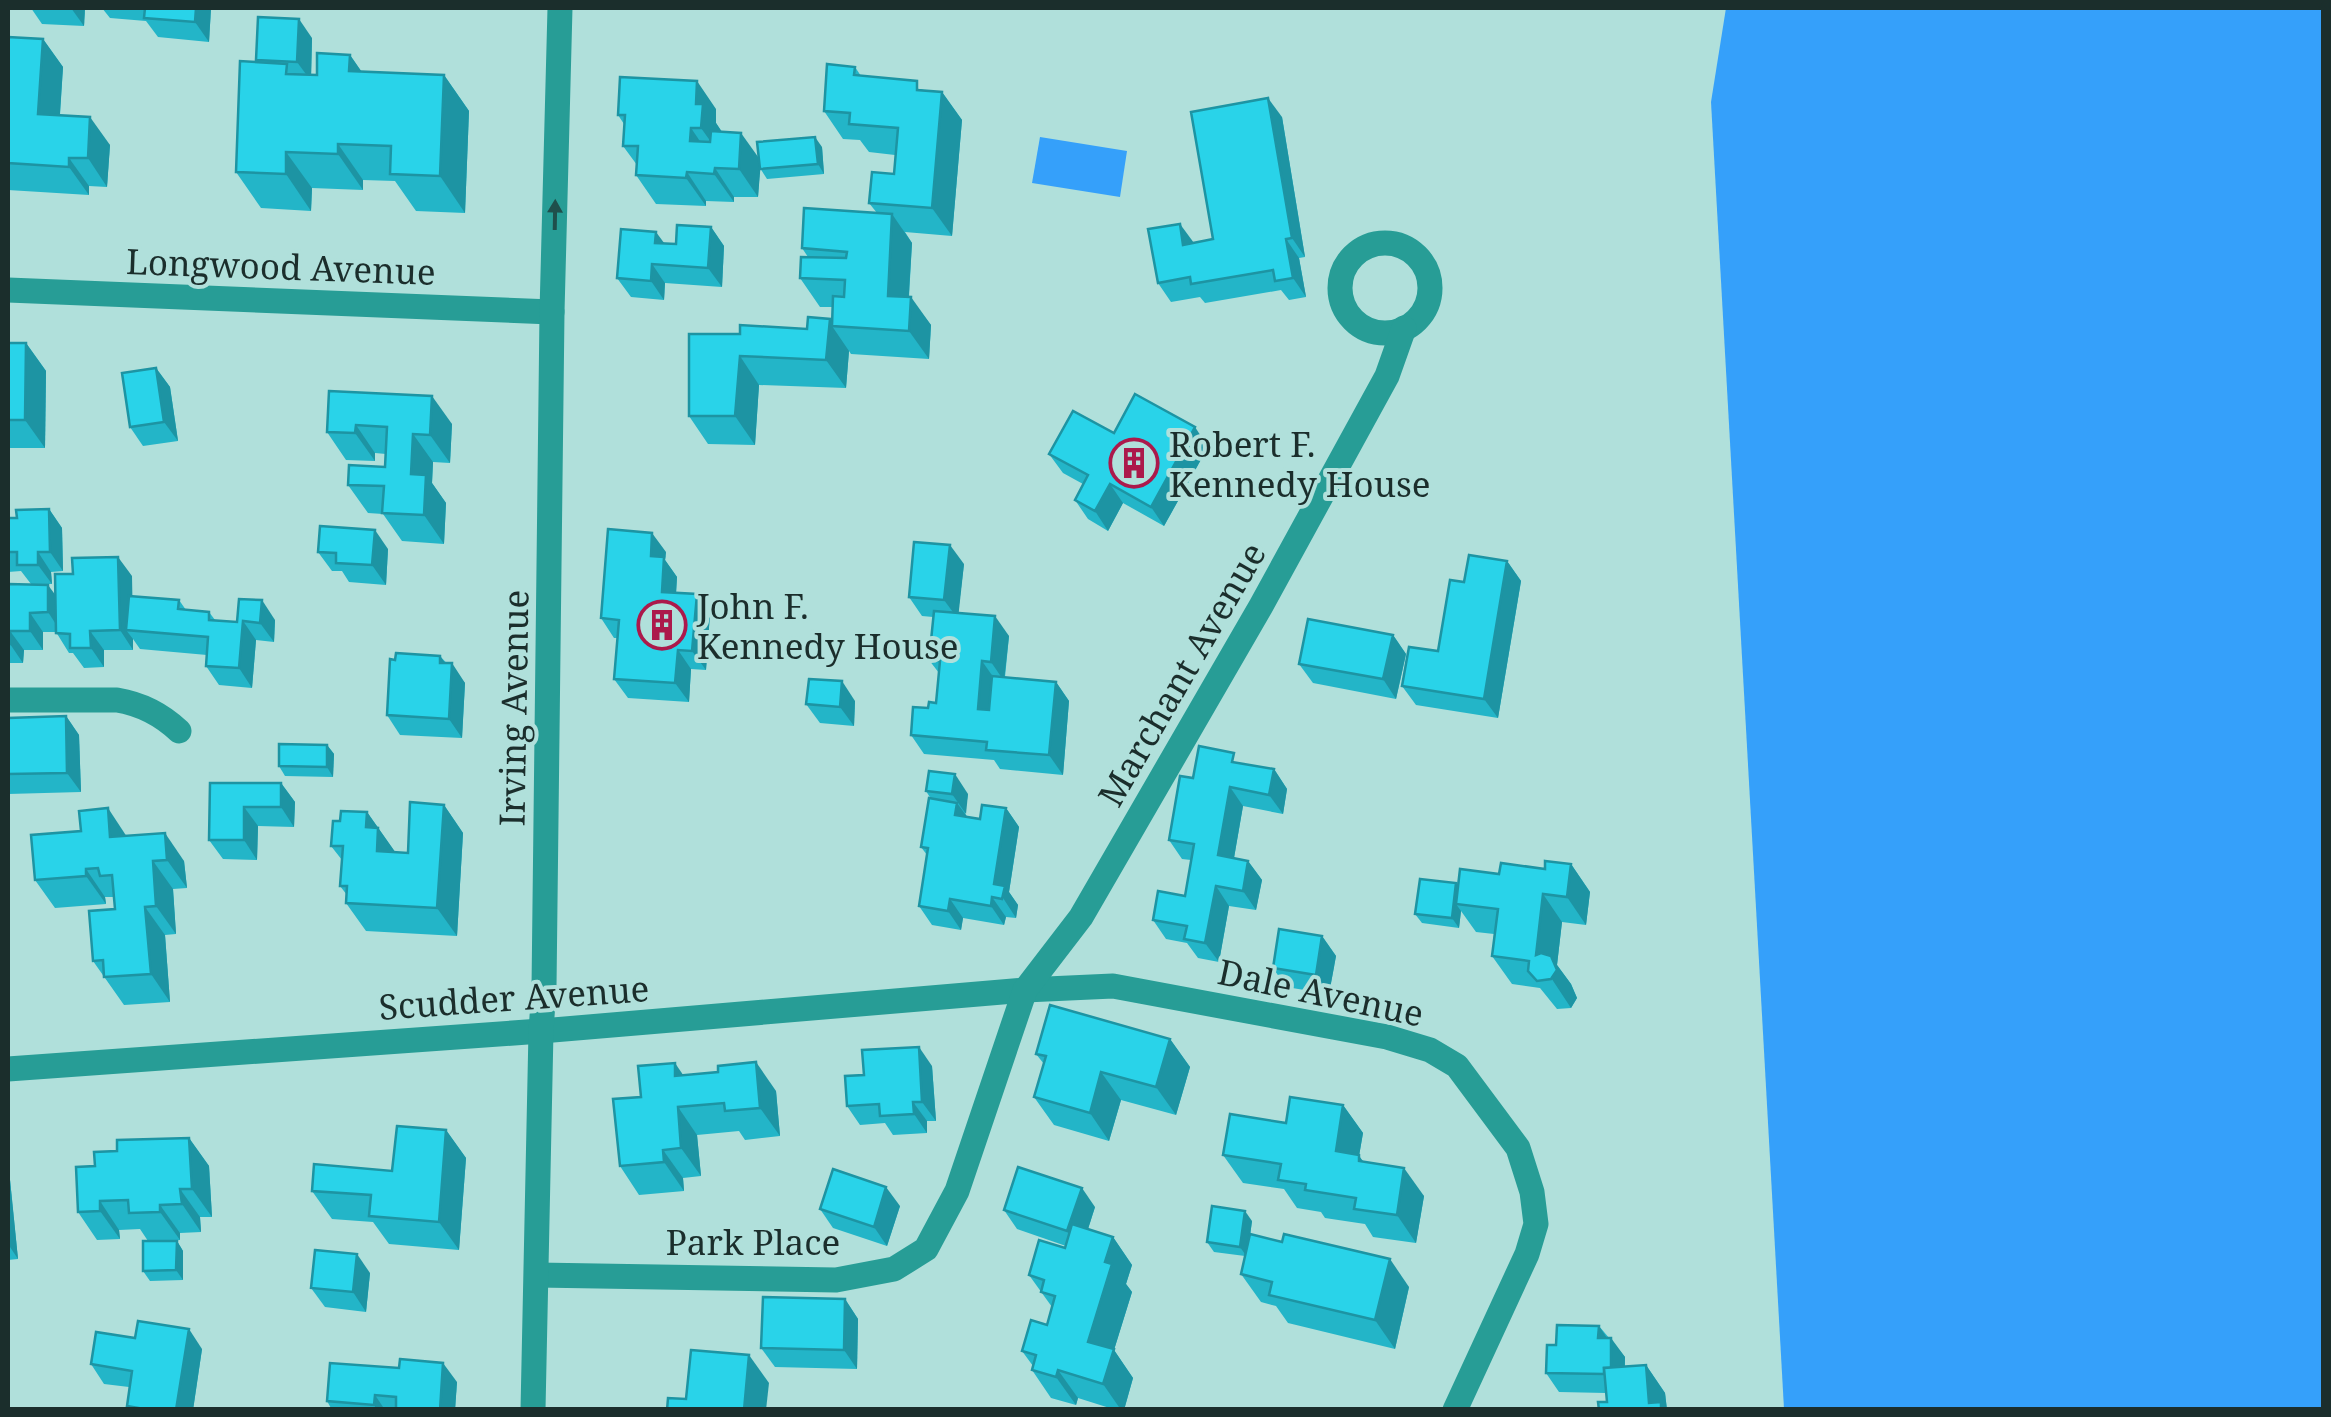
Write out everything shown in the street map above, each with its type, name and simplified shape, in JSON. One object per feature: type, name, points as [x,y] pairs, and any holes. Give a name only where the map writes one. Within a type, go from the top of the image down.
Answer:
[{"type":"street","name":"Irving Avenue","points":[[534,1410],[560,8]]},
{"type":"street","name":"Longwood Avenue","points":[[8,290],[552,312]]},
{"type":"street","name":"Marchant Avenue","points":[[1025,990],[1080,917],[1202,709],[1387,376],[1404,328]]},
{"type":"street","points":[[8,700],[117,700],[148,710],[180,732]]},
{"type":"street","name":"Dale Avenue","points":[[1025,990],[1113,986],[1387,1037],[1430,1050],[1457,1066],[1518,1148],[1532,1192],[1536,1224],[1508,1299],[1456,1410]]},
{"type":"street","name":"Scudder Avenue","points":[[8,1069],[541,1032],[1025,990]]},
{"type":"street","name":"Park Place","points":[[536,1275],[836,1280],[894,1269],[926,1249],[957,1191],[1025,990]]},
{"type":"water","points":[[1726,8],[2323,8],[2323,1409],[1784,1409],[1711,102]]},
{"type":"water","points":[[1040,137],[1127,151],[1120,197],[1032,183]]},
{"type":"building","points":[[145,8],[196,8],[195,22],[144,18]]},
{"type":"building","points":[[258,17],[299,19],[297,62],[256,60]]},
{"type":"building","points":[[8,37],[43,39],[38,114],[90,117],[88,158],[69,158],[69,167],[8,163]]},
{"type":"building","points":[[317,53],[350,55],[349,71],[444,75],[440,176],[390,174],[391,146],[338,144],[338,154],[286,152],[286,174],[236,172],[240,61],[287,64],[286,74],[317,75]]},
{"type":"building","points":[[827,64],[855,67],[854,75],[917,81],[917,90],[942,92],[932,208],[869,203],[872,172],[894,174],[898,128],[849,124],[850,113],[824,111]]},
{"type":"building","points":[[620,77],[697,81],[696,104],[703,104],[701,128],[691,128],[690,141],[710,142],[711,131],[741,133],[739,169],[715,168],[714,174],[687,172],[686,178],[636,175],[638,146],[623,146],[625,115],[618,115]]},
{"type":"building","points":[[1268,98],[1292,238],[1286,239],[1293,278],[1275,281],[1273,270],[1191,284],[1190,277],[1158,283],[1148,229],[1180,224],[1183,245],[1213,239],[1191,112]]},
{"type":"building","points":[[815,137],[818,164],[760,169],[757,142]]},
{"type":"building","points":[[804,208],[892,214],[888,296],[911,297],[909,331],[832,326],[833,296],[844,297],[845,280],[800,278],[801,257],[846,258],[847,252],[802,248]]},
{"type":"building","points":[[677,225],[711,227],[708,268],[652,264],[651,281],[617,278],[621,229],[656,232],[655,243],[676,244]]},
{"type":"building","points":[[808,317],[830,319],[826,360],[740,356],[735,416],[689,416],[689,334],[740,334],[740,325],[807,329]]},
{"type":"building","points":[[8,343],[26,343],[25,420],[8,420]]},
{"type":"building","points":[[156,368],[164,422],[130,427],[122,373]]},
{"type":"building","points":[[329,391],[432,396],[430,435],[413,434],[411,474],[426,475],[424,515],[382,513],[384,486],[348,485],[349,465],[385,467],[387,427],[356,425],[355,433],[327,432]]},
{"type":"building","name":"Robert F. Kennedy House","points":[[1135,394],[1195,427],[1151,507],[1110,484],[1095,511],[1075,500],[1088,475],[1049,454],[1073,411],[1114,433]]},
{"type":"building","points":[[49,509],[50,552],[38,552],[38,565],[17,565],[17,552],[8,552],[8,518],[17,518],[16,510]]},
{"type":"building","points":[[320,526],[375,530],[372,565],[336,563],[336,553],[318,552]]},
{"type":"building","name":"John F. Kennedy House","points":[[608,529],[652,533],[651,556],[664,557],[662,592],[697,594],[692,651],[678,650],[675,683],[614,679],[619,620],[601,618]]},
{"type":"building","points":[[914,542],[950,545],[944,600],[909,597]]},
{"type":"building","points":[[1469,555],[1507,561],[1484,699],[1402,686],[1409,647],[1438,651],[1450,580],[1464,582]]},
{"type":"building","points":[[118,557],[120,630],[90,631],[91,648],[70,648],[70,634],[56,633],[55,574],[73,574],[72,558]]},
{"type":"building","points":[[8,584],[48,585],[48,612],[30,613],[30,631],[10,631],[10,644],[8,644]]},
{"type":"building","points":[[129,596],[179,600],[178,609],[209,612],[209,620],[237,622],[239,599],[262,600],[260,623],[243,621],[239,668],[206,666],[208,637],[126,630]]},
{"type":"building","points":[[934,611],[995,616],[991,662],[982,661],[978,709],[989,710],[992,676],[1056,682],[1049,755],[986,750],[987,742],[911,735],[913,707],[928,708],[929,702],[936,703],[940,661],[929,660]]},
{"type":"building","points":[[1308,619],[1393,635],[1383,679],[1299,664]]},
{"type":"building","points":[[396,653],[440,656],[440,663],[452,663],[449,719],[387,715],[390,659],[395,660]]},
{"type":"building","points":[[809,679],[842,681],[840,707],[806,704]]},
{"type":"building","points":[[66,716],[67,773],[8,774],[8,718]]},
{"type":"building","points":[[279,744],[327,745],[327,767],[279,766]]},
{"type":"building","points":[[1199,746],[1234,753],[1232,762],[1274,769],[1269,795],[1230,787],[1218,855],[1248,861],[1243,891],[1216,886],[1205,943],[1184,939],[1187,926],[1153,920],[1158,891],[1185,896],[1194,844],[1169,840],[1180,776],[1193,778]]},
{"type":"building","points":[[929,771],[955,774],[952,794],[926,791]]},
{"type":"building","points":[[210,783],[281,783],[281,807],[244,807],[244,840],[209,840]]},
{"type":"building","points":[[929,798],[957,803],[955,815],[980,819],[982,805],[1006,808],[994,884],[1005,886],[1002,899],[992,897],[991,906],[950,899],[948,911],[919,906],[928,848],[921,847]]},
{"type":"building","points":[[410,802],[444,805],[437,908],[346,903],[347,886],[340,886],[343,846],[331,846],[333,821],[340,821],[341,811],[367,812],[366,827],[378,828],[377,851],[408,853]]},
{"type":"building","points":[[108,808],[110,837],[165,833],[167,860],[153,861],[156,906],[145,907],[151,974],[104,977],[103,960],[93,961],[89,911],[115,909],[112,875],[100,876],[98,868],[86,869],[86,876],[35,880],[31,835],[81,831],[79,811]]},
{"type":"building","points":[[1545,861],[1571,864],[1567,897],[1543,894],[1536,955],[1551,956],[1557,970],[1551,979],[1537,981],[1528,971],[1529,961],[1492,956],[1498,909],[1456,904],[1460,869],[1499,874],[1501,863],[1545,869]]},
{"type":"building","points":[[1420,879],[1456,883],[1452,918],[1415,914]]},
{"type":"building","points":[[1279,929],[1322,936],[1316,975],[1273,968]]},
{"type":"building","points":[[1050,1005],[1170,1039],[1156,1087],[1101,1072],[1090,1113],[1034,1097],[1046,1056],[1036,1054]]},
{"type":"building","points":[[919,1047],[922,1102],[913,1102],[914,1114],[880,1116],[879,1104],[847,1106],[845,1076],[864,1075],[862,1050]]},
{"type":"building","points":[[756,1062],[760,1108],[725,1111],[724,1103],[678,1107],[681,1148],[663,1150],[664,1162],[620,1166],[613,1099],[641,1097],[638,1066],[675,1063],[675,1076],[718,1072],[718,1066]]},
{"type":"building","points":[[1290,1097],[1343,1105],[1336,1151],[1359,1155],[1359,1161],[1404,1168],[1397,1215],[1354,1209],[1356,1198],[1305,1190],[1306,1184],[1278,1180],[1281,1164],[1223,1155],[1230,1114],[1286,1123]]},
{"type":"building","points":[[397,1126],[446,1130],[439,1222],[369,1216],[371,1195],[312,1191],[314,1164],[392,1171]]},
{"type":"building","points":[[189,1138],[192,1189],[180,1189],[182,1204],[160,1205],[160,1212],[129,1213],[128,1200],[100,1201],[100,1211],[78,1212],[76,1167],[95,1166],[94,1152],[117,1151],[117,1140]]},
{"type":"building","points":[[1018,1167],[1082,1188],[1067,1231],[1004,1210]]},
{"type":"building","points":[[833,1169],[886,1187],[874,1227],[820,1209]]},
{"type":"building","points":[[1212,1206],[1245,1211],[1240,1247],[1207,1242]]},
{"type":"building","points":[[1072,1224],[1113,1237],[1105,1262],[1112,1264],[1088,1342],[1114,1349],[1103,1384],[1058,1370],[1056,1377],[1032,1370],[1036,1355],[1022,1351],[1031,1320],[1047,1325],[1055,1296],[1041,1292],[1044,1280],[1029,1275],[1039,1240],[1065,1248]]},
{"type":"building","points":[[1250,1234],[1282,1242],[1284,1234],[1390,1259],[1375,1320],[1269,1295],[1272,1282],[1241,1274]]},
{"type":"building","points":[[143,1241],[177,1241],[176,1270],[143,1271]]},
{"type":"building","points":[[315,1250],[357,1254],[353,1292],[311,1288]]},
{"type":"building","points":[[763,1297],[845,1299],[844,1350],[761,1348]]},
{"type":"building","points":[[138,1321],[189,1329],[176,1410],[127,1406],[132,1371],[91,1364],[96,1332],[135,1338]]},
{"type":"building","points":[[1557,1325],[1599,1326],[1598,1338],[1611,1338],[1611,1368],[1604,1368],[1604,1374],[1546,1373],[1547,1345],[1556,1345]]},
{"type":"building","points":[[691,1350],[749,1355],[744,1410],[667,1410],[668,1398],[686,1399]]},
{"type":"building","points":[[400,1359],[443,1363],[440,1410],[396,1408],[396,1397],[375,1395],[374,1405],[327,1401],[330,1363],[399,1368]]},
{"type":"building","points":[[1646,1365],[1649,1403],[1661,1402],[1661,1410],[1599,1410],[1598,1402],[1607,1402],[1604,1368]]},
{"type":"place","name":"Robert F. Kennedy House","points":[[1134,463]]},
{"type":"place","name":"John F. Kennedy House","points":[[662,625]]}]
